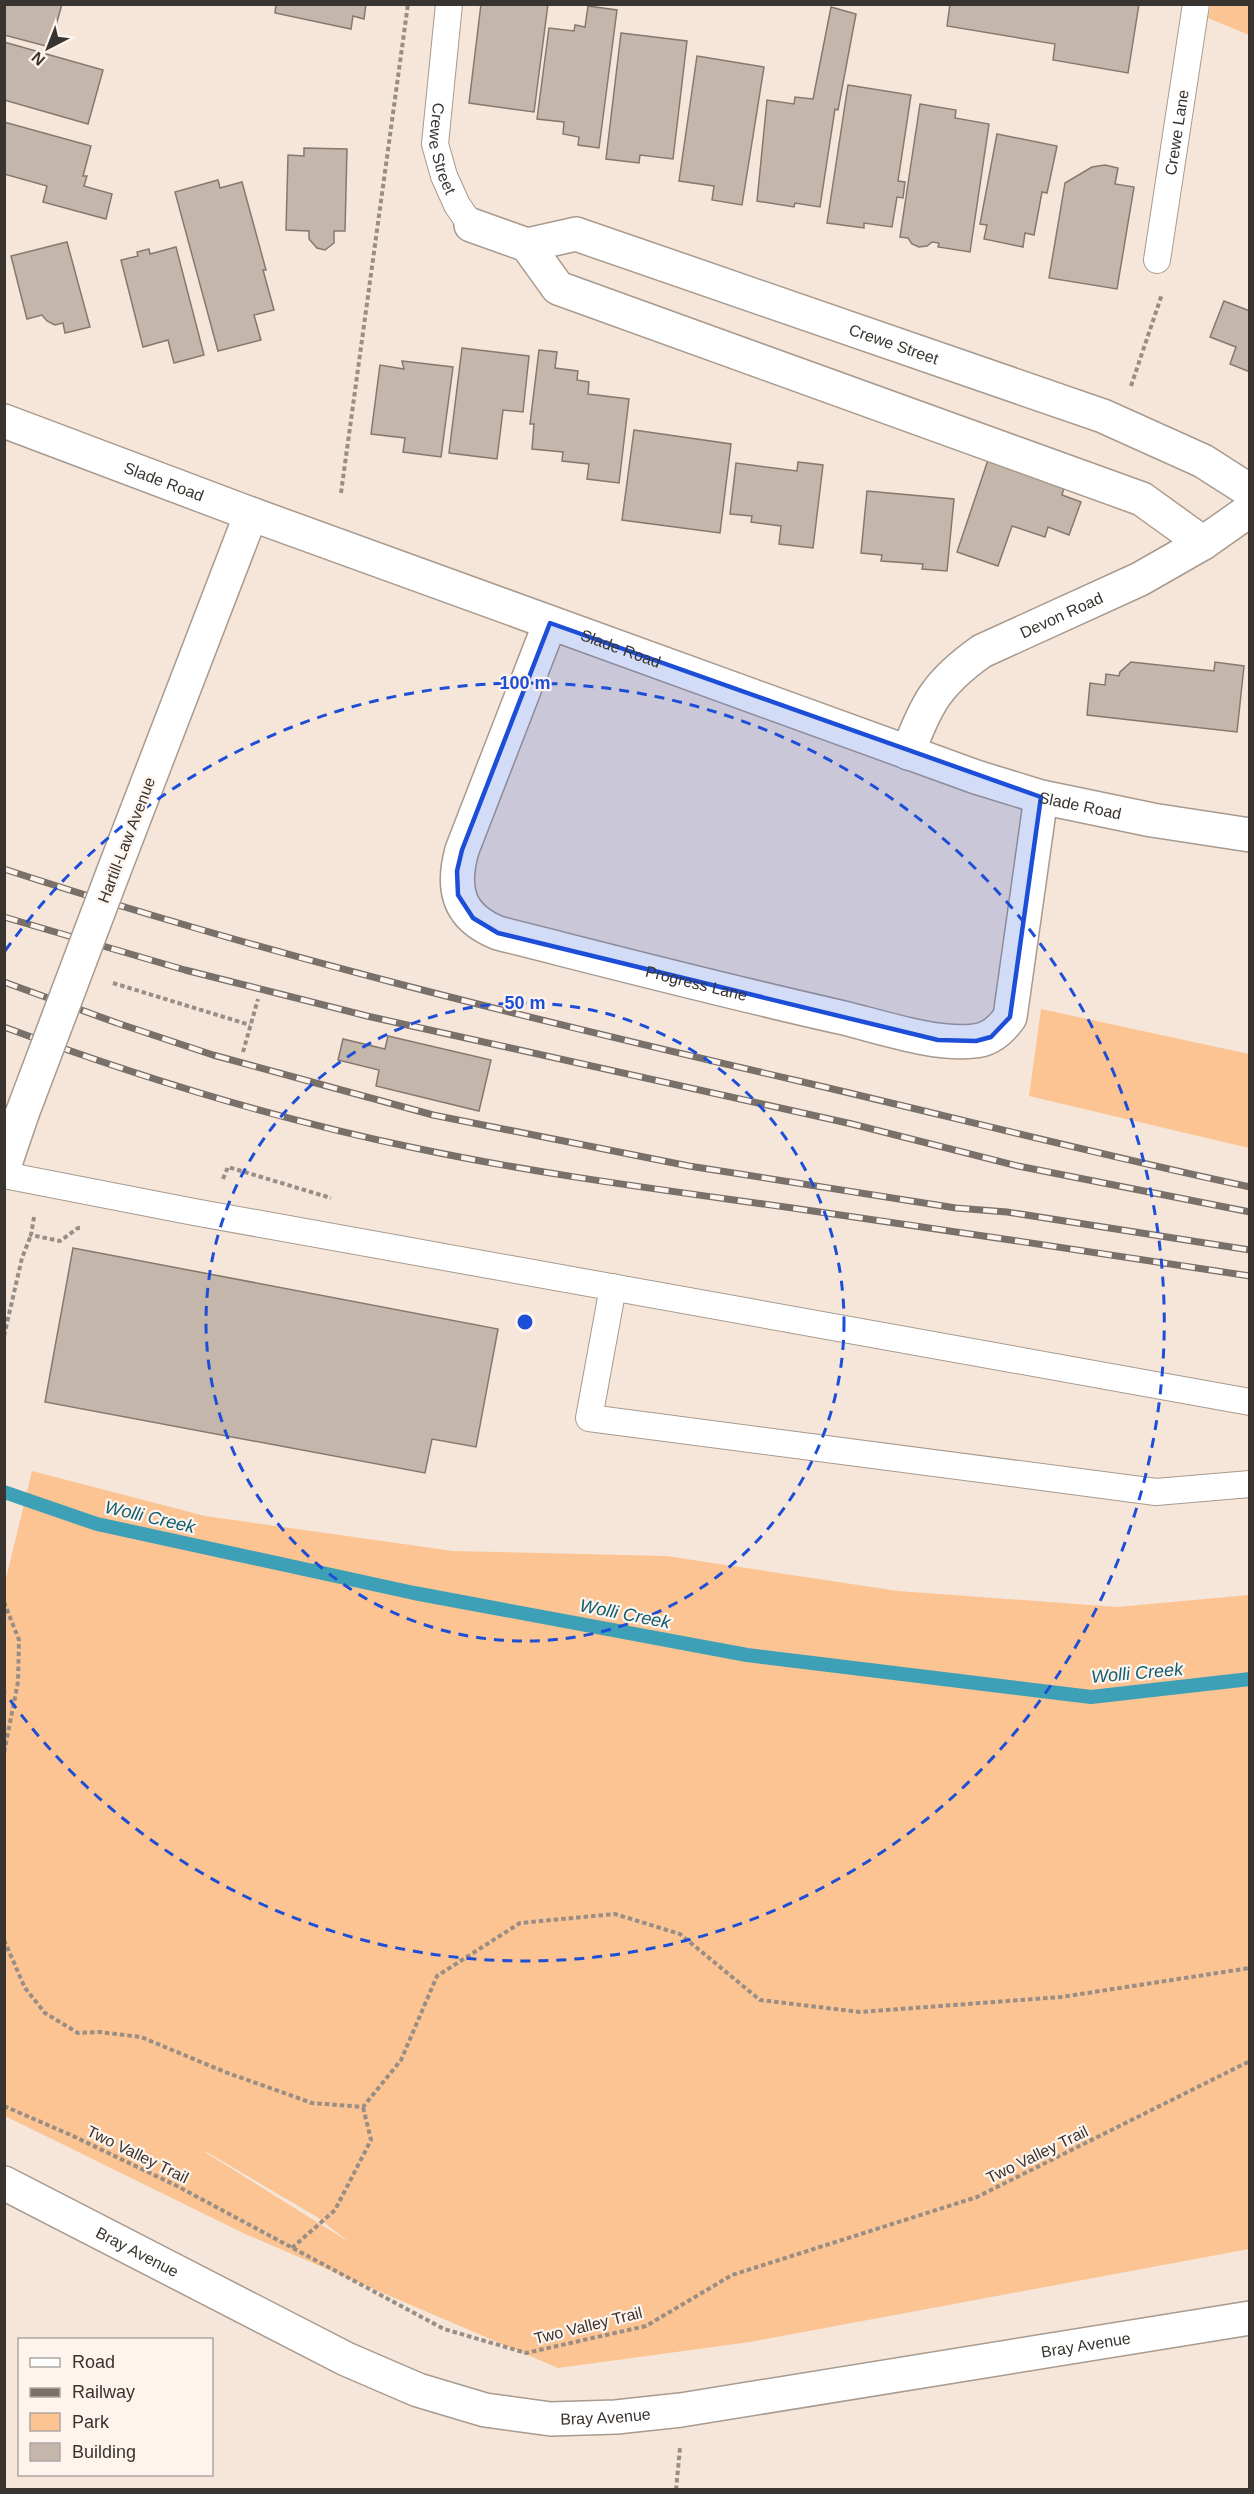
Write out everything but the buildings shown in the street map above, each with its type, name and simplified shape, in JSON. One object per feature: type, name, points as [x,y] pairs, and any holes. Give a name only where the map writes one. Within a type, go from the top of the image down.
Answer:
[{"type":"street","name":"Crewe Street","points":[[471,225],[527,245],[576,234],[1103,416],[1203,461],[1250,491]]},
{"type":"street","points":[[527,245],[558,288],[1142,499],[1203,543]]},
{"type":"street","name":"Slade Road","points":[[4,421],[251,514],[908,753],[1041,797],[1152,820],[1250,835]]},
{"type":"street","name":"Devon Road","points":[[908,753],[931,699],[945,680],[963,664],[982,651],[1140,579],[1203,543],[1250,510]]},
{"type":"street","name":"Hartill-Law Avenue","points":[[4,1167],[113,873],[251,514]]},
{"type":"street","name":"Progress Lane","points":[[550,623],[462,850],[456,871],[458,896],[465,909],[483,927],[498,933],[740,994],[938,1040],[976,1041],[991,1036],[1003,1028],[1010,1017],[1041,797]]},
{"type":"street","name":"Bray Avenue","points":[[4,2183],[346,2359],[418,2390],[485,2410],[551,2419],[616,2417],[681,2410],[1250,2318]]},
{"type":"lane","name":"Crewe Street","points":[[449,4],[435,144],[444,176],[457,205],[471,225]]},
{"type":"lane","name":"Crewe Lane","points":[[1156,260],[1196,4]]},
{"type":"lane","points":[[4,1174],[194,1212],[1250,1402]]},
{"type":"lane","points":[[613,1287],[589,1418],[1156,1492],[1250,1484]]},
{"type":"path","points":[[341,493],[408,4]]},
{"type":"path","points":[[1130,387],[1162,295],[1156,260]]},
{"type":"path","points":[[107,980],[250,1025]]},
{"type":"path","points":[[243,1052],[258,999]]},
{"type":"path","points":[[223,1179],[228,1167],[336,1200]]},
{"type":"path","points":[[4,1336],[35,1214]]},
{"type":"path","points":[[31,1236],[60,1241],[78,1228],[90,1228]]},
{"type":"path","points":[[4,1602],[19,1640],[18,1682],[4,1752]]},
{"type":"path","points":[[363,2107],[401,2060],[436,1976],[520,1923],[615,1914],[680,1934],[760,2000],[860,2012],[1061,1997],[1250,1968]]},
{"type":"path","points":[[4,1940],[25,1988],[45,2013],[78,2033],[99,2032],[141,2037],[225,2072],[312,2103],[363,2107]]},
{"type":"path","name":"Two Valley Trail","points":[[4,2106],[177,2186],[444,2330],[526,2352],[646,2326],[732,2275],[977,2197],[1250,2061]]},
{"type":"path","points":[[292,2248],[336,2210],[371,2140],[363,2107]]},
{"type":"path","points":[[676,2490],[680,2443]]},
{"type":"highlighted area","points":[[550,623],[1041,797],[1010,1017],[991,1037],[976,1041],[938,1040],[498,933],[473,918],[458,895],[457,871],[462,850]]},
{"type":"green space","points":[[1211,5],[1249,5],[1249,35],[1208,18]]},
{"type":"green space","points":[[1041,1009],[1249,1054],[1249,1148],[1029,1096]]},
{"type":"green space","points":[[32,1471],[205,1516],[453,1551],[666,1556],[898,1591],[1117,1607],[1249,1595],[1249,2249],[750,2342],[558,2368],[243,2233],[5,2116],[4,1587]],"holes":[[[205,2151],[317,2217],[349,2242]]]},
{"type":"waterway","name":"Wolli Creek","points":[[4,1492],[97,1524],[414,1593],[747,1655],[1091,1697],[1250,1679]]},
{"type":"railway","points":[[4,869],[202,930],[502,1010],[1250,1187]]},
{"type":"railway","points":[[4,917],[185,970],[367,1016],[852,1124],[1018,1166],[1250,1212]]},
{"type":"railway","points":[[4,982],[213,1055],[433,1115],[689,1166],[956,1208],[1007,1212],[1250,1250]]},
{"type":"railway","points":[[4,1027],[156,1080],[259,1110],[363,1137],[465,1158],[614,1183],[1250,1276]]}]
